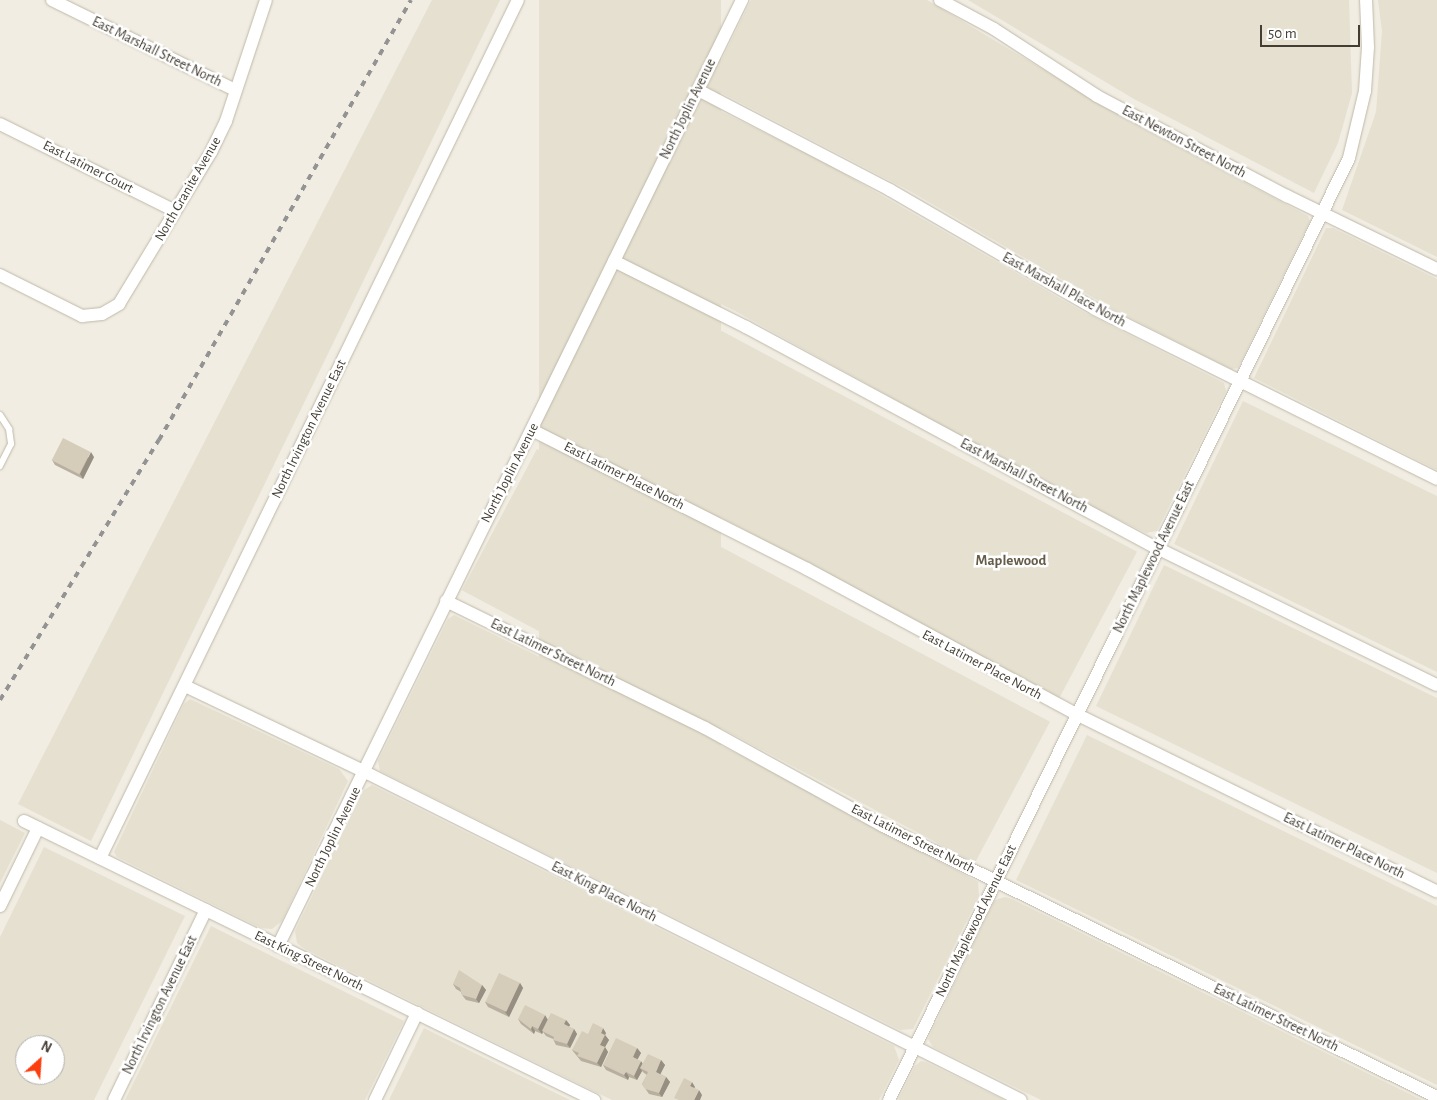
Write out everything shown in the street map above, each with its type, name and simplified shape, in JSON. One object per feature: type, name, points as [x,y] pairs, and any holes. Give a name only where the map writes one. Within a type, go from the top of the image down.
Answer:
[{"type":"street","name":"East Marshall Street North","points":[[52,0],[235,90]]},
{"type":"street","name":"North Granite Avenue","points":[[0,275],[82,316],[102,314],[119,304],[130,289],[211,152],[266,0]]},
{"type":"street","name":"North Irvington Avenue East","points":[[100,858],[518,0]]},
{"type":"street","name":"North Joplin Avenue","points":[[278,946],[365,772],[446,600],[532,430],[742,0]]},
{"type":"street","name":"East Newton Street North","points":[[940,0],[994,29],[1097,96],[1323,214],[1437,269]]},
{"type":"street","name":"North Maplewood Avenue East","points":[[889,1100],[1349,158],[1365,91],[1368,47],[1366,0]]},
{"type":"street","name":"East Marshall Place North","points":[[698,90],[890,190],[1095,309],[1240,383],[1437,479]]},
{"type":"street","name":"East Latimer Court","points":[[0,124],[175,211]]},
{"type":"street","name":"East Marshall Street North","points":[[614,261],[754,332],[1159,548],[1437,685]]},
{"type":"street","name":"East Latimer Place North","points":[[532,430],[808,569],[1076,714],[1437,892]]},
{"type":"street","name":"East Latimer Street North","points":[[446,600],[705,728],[883,826],[1437,1097]]},
{"type":"street","name":"East King Place North","points":[[185,686],[365,772],[1021,1100]]},
{"type":"street","name":"East King Street North","points":[[24,821],[594,1100]]},
{"type":"street","points":[[0,906],[38,828]]},
{"type":"street","name":"North Irvington Avenue East","points":[[114,1100],[206,910]]},
{"type":"street","points":[[375,1100],[417,1014]]},
{"type":"lane","points":[[0,415],[9,429],[11,444],[0,466]]},
{"type":"shaded area","points":[[432,0],[500,0],[91,841],[18,804]]},
{"type":"shaded area","points":[[539,0],[721,0],[721,752],[539,752]]},
{"type":"shaded area","points":[[751,0],[927,0],[1131,122],[1308,216],[1310,221],[1238,368],[1231,369],[1118,312],[908,190],[714,89],[711,81]]},
{"type":"shaded area","points":[[968,0],[1349,0],[1352,93],[1338,143],[1314,193],[1134,99]]},
{"type":"shaded area","points":[[1378,0],[1437,0],[1437,257],[1342,210],[1376,112],[1382,31]]},
{"type":"shaded area","points":[[704,103],[824,162],[1082,311],[1224,383],[1226,391],[1157,531],[1146,533],[1066,494],[735,311],[632,260],[628,256],[630,248],[699,106]]},
{"type":"shaded area","points":[[1326,228],[1333,228],[1437,279],[1437,470],[1254,378]]},
{"type":"shaded area","points":[[624,279],[1137,552],[1060,697],[547,425]]},
{"type":"shaded area","points":[[1243,401],[1437,496],[1437,672],[1174,544]]},
{"type":"shaded area","points":[[537,449],[1050,722],[975,863],[462,590]]},
{"type":"shaded area","points":[[1164,565],[1437,698],[1437,873],[1096,706]]},
{"type":"shaded area","points":[[454,615],[742,756],[978,882],[979,896],[913,1029],[900,1030],[380,771],[378,761],[448,619]]},
{"type":"shaded area","points":[[190,699],[339,769],[348,781],[282,921],[272,929],[261,928],[117,857],[114,852],[184,704]]},
{"type":"shaded area","points":[[1087,735],[1437,906],[1437,1085],[1016,880]]},
{"type":"shaded area","points":[[372,785],[894,1046],[899,1060],[879,1100],[612,1100],[303,948],[297,943],[295,931],[364,790]]},
{"type":"shaded area","points":[[0,820],[25,833],[0,883]]},
{"type":"shaded area","points":[[44,847],[185,916],[94,1100],[0,1100],[0,937]]},
{"type":"shaded area","points":[[1005,897],[1422,1100],[1041,1100],[933,1047],[928,1039],[992,905],[995,900]]},
{"type":"shaded area","points":[[211,926],[404,1021],[365,1100],[125,1100]]},
{"type":"shaded area","points":[[424,1028],[570,1100],[389,1100]]},
{"type":"shaded area","points":[[921,1061],[1004,1100],[898,1100],[915,1066]]},
{"type":"building","points":[[63,438],[91,452],[79,474],[52,460]]},
{"type":"building","points":[[459,970],[482,985],[476,999],[462,995],[460,988],[453,984]]},
{"type":"building","points":[[499,973],[520,983],[506,1012],[485,1002]]},
{"type":"building","points":[[525,1005],[545,1015],[538,1029],[532,1026],[531,1029],[518,1019]]},
{"type":"building","points":[[551,1013],[566,1020],[564,1024],[574,1029],[567,1044],[553,1040],[554,1037],[542,1031]]},
{"type":"building","points":[[593,1023],[603,1028],[601,1033],[605,1035],[600,1045],[605,1047],[597,1063],[577,1056],[579,1053],[572,1050],[582,1031],[588,1034]]},
{"type":"building","points":[[616,1038],[637,1048],[633,1057],[641,1061],[634,1076],[626,1072],[624,1075],[603,1065]]},
{"type":"building","points":[[648,1054],[661,1060],[656,1072],[666,1077],[659,1093],[645,1089],[642,1084],[648,1072],[640,1068]]},
{"type":"building","points":[[684,1078],[692,1082],[690,1086],[699,1090],[694,1100],[674,1098]]},
{"type":"railway","points":[[0,700],[159,440],[411,0]]},
{"type":"district","name":"Maplewood","points":[[1011,561]]}]
